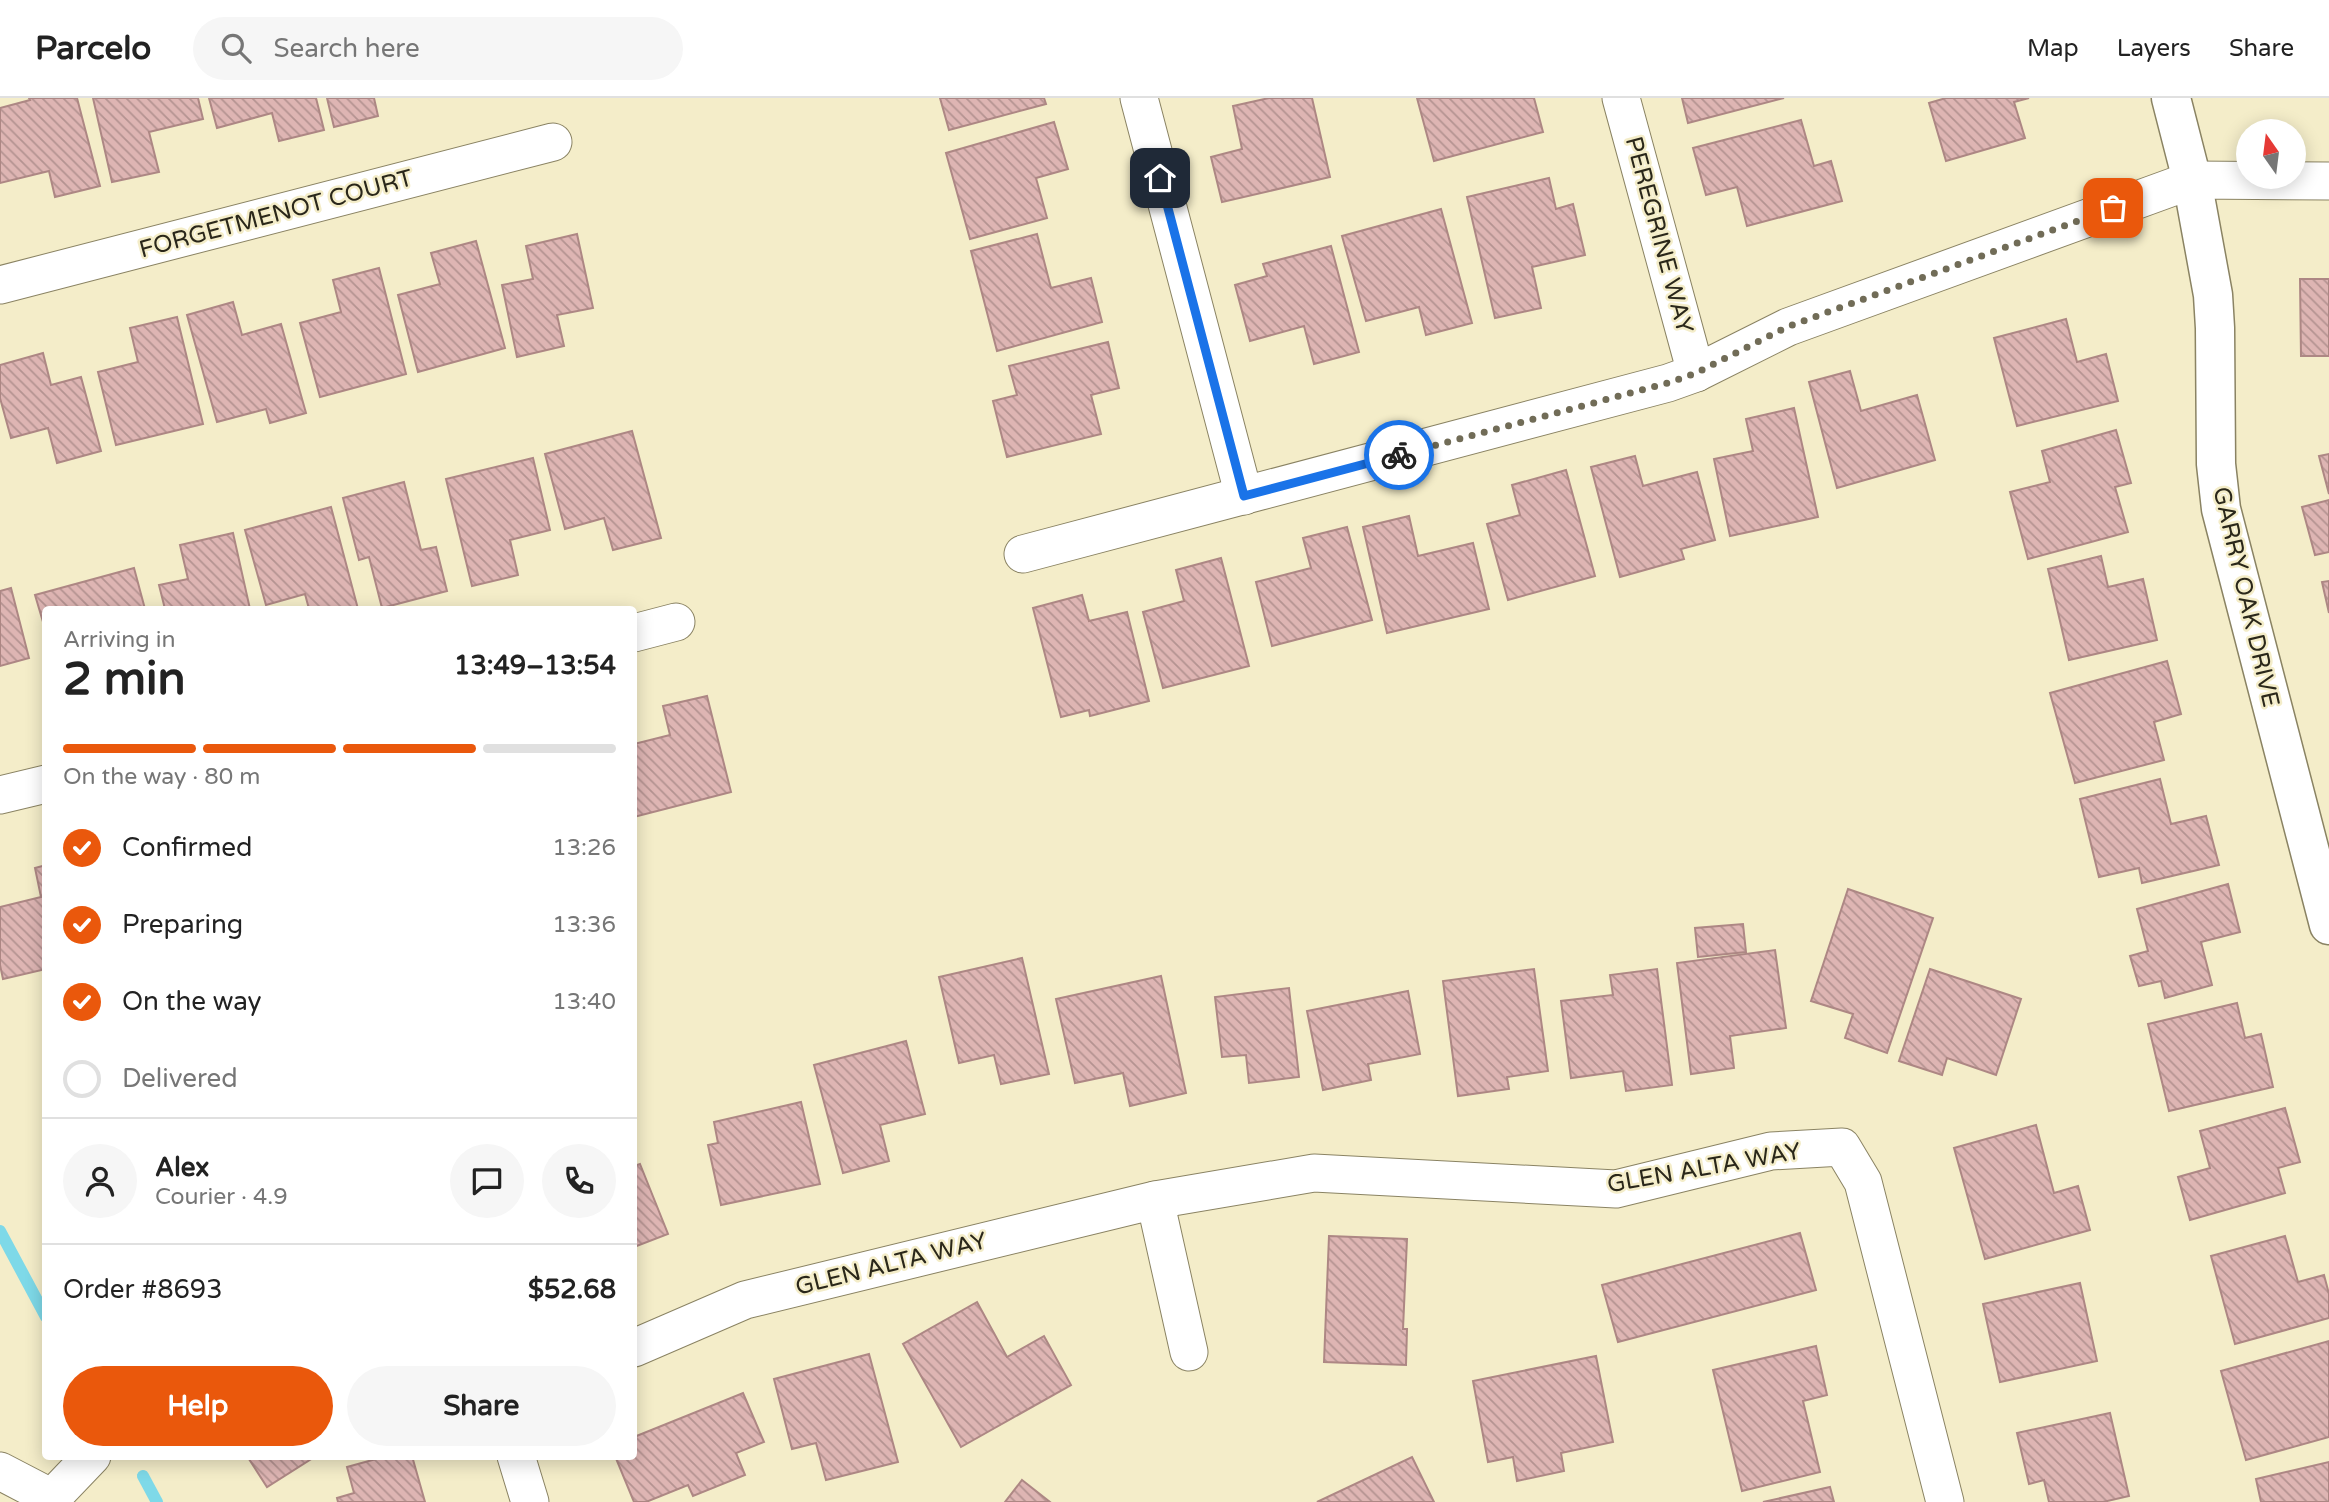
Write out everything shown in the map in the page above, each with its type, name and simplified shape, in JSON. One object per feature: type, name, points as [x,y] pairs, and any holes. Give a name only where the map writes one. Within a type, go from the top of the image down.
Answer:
[{"type":"street","points":[[1139,98],[1244,496]]},
{"type":"street","name":"PEREGRINE WAY","points":[[1621,98],[1696,373]]},
{"type":"street","name":"GARRY OAK DRIVE","points":[[2171,98],[2192,180],[2213,295],[2216,464],[2221,509],[2329,925]]},
{"type":"street","name":"FORGETMENOT COURT","points":[[0,285],[552,142]]},
{"type":"street","points":[[1023,554],[1668,383],[1696,373],[1787,327],[2192,180],[2329,181]]},
{"type":"street","points":[[637,632],[676,622]]},
{"type":"street","points":[[0,795],[42,785]]},
{"type":"street","name":"GLEN ALTA WAY","points":[[637,1347],[745,1300],[1155,1200],[1314,1173],[1616,1189],[1771,1151],[1842,1147],[1863,1182],[1945,1502]]},
{"type":"street","points":[[1155,1200],[1189,1352]]},
{"type":"street","points":[[0,1471],[49,1500],[88,1460]]},
{"type":"street","points":[[517,1460],[530,1502]]},
{"type":"building","points":[[29,98],[77,98],[100,186],[55,197],[49,171],[0,183],[0,108],[30,100]]},
{"type":"building","points":[[93,98],[198,98],[203,119],[149,132],[159,172],[112,182]]},
{"type":"building","points":[[209,98],[316,98],[324,130],[279,141],[272,113],[217,128]]},
{"type":"building","points":[[327,98],[374,98],[378,116],[334,127]]},
{"type":"building","points":[[940,98],[1044,98],[1046,104],[949,130]]},
{"type":"building","points":[[1269,98],[1312,98],[1330,177],[1222,202],[1211,157],[1242,149],[1233,106]]},
{"type":"building","points":[[1417,98],[1534,98],[1543,132],[1434,161]]},
{"type":"building","points":[[1682,98],[1784,98],[1688,123]]},
{"type":"building","points":[[1946,98],[2029,98],[2014,102],[2025,138],[1946,161],[1929,103]]},
{"type":"building","points":[[1801,120],[1814,166],[1831,161],[1842,201],[1747,226],[1737,187],[1706,195],[1693,148]]},
{"type":"building","points":[[1054,122],[1068,169],[1036,178],[1047,218],[970,239],[946,153]]},
{"type":"building","points":[[1549,178],[1556,209],[1573,204],[1585,255],[1532,267],[1541,308],[1495,318],[1467,197]]},
{"type":"building","points":[[1441,209],[1472,323],[1426,335],[1419,307],[1366,321],[1342,236]]},
{"type":"building","points":[[577,234],[593,308],[557,315],[564,346],[517,357],[502,285],[533,279],[526,246]]},
{"type":"building","points":[[1037,234],[1051,288],[1091,278],[1102,322],[997,351],[971,251]]},
{"type":"building","points":[[476,241],[505,348],[418,372],[398,295],[440,284],[431,253]]},
{"type":"building","points":[[1331,246],[1359,352],[1314,364],[1304,326],[1250,341],[1235,285],[1267,276],[1263,264]]},
{"type":"building","points":[[379,268],[406,374],[320,397],[300,323],[341,312],[333,280]]},
{"type":"building","points":[[2300,279],[2329,279],[2329,356],[2301,356]]},
{"type":"building","points":[[233,302],[242,335],[281,324],[306,413],[270,423],[266,409],[217,422],[187,315]]},
{"type":"building","points":[[177,317],[203,424],[116,445],[98,372],[138,362],[130,328]]},
{"type":"building","points":[[2066,319],[2077,362],[2106,354],[2118,401],[2017,426],[1994,338]]},
{"type":"building","points":[[1108,342],[1119,388],[1091,395],[1101,434],[1007,457],[993,401],[1017,395],[1009,366]]},
{"type":"building","points":[[43,353],[51,385],[81,377],[101,451],[57,463],[48,428],[11,438],[0,398],[0,365]]},
{"type":"building","points":[[1850,371],[1861,411],[1917,395],[1935,460],[1837,488],[1809,382]]},
{"type":"building","points":[[1794,408],[1818,517],[1730,536],[1714,459],[1753,451],[1746,419]]},
{"type":"building","points":[[2116,430],[2131,483],[2115,487],[2128,532],[2028,559],[2010,492],[2050,482],[2042,451]]},
{"type":"building","points":[[632,431],[661,538],[613,550],[604,518],[565,529],[545,454]]},
{"type":"building","points":[[2329,454],[2329,494],[2319,456]]},
{"type":"building","points":[[1635,456],[1643,486],[1697,472],[1715,540],[1681,549],[1684,559],[1620,577],[1591,467]]},
{"type":"building","points":[[533,458],[550,530],[510,540],[518,575],[472,586],[446,479]]},
{"type":"building","points":[[1566,470],[1595,576],[1508,600],[1487,524],[1520,515],[1512,485]]},
{"type":"building","points":[[404,482],[421,550],[436,547],[447,591],[381,606],[369,557],[359,560],[343,498]]},
{"type":"building","points":[[2329,500],[2329,552],[2315,555],[2302,507]]},
{"type":"building","points":[[331,507],[357,606],[308,606],[305,594],[266,605],[245,530]]},
{"type":"building","points":[[1409,516],[1418,556],[1473,543],[1489,609],[1387,633],[1363,527]]},
{"type":"building","points":[[1347,527],[1372,620],[1272,646],[1256,582],[1311,568],[1303,538]]},
{"type":"building","points":[[233,533],[249,606],[164,606],[159,585],[188,579],[180,545]]},
{"type":"building","points":[[2101,556],[2108,587],[2143,579],[2157,640],[2069,660],[2048,569]]},
{"type":"building","points":[[1221,558],[1249,666],[1163,688],[1143,612],[1184,601],[1176,570]]},
{"type":"building","points":[[134,568],[144,606],[42,606],[42,619],[35,595]]},
{"type":"building","points":[[2329,581],[2329,613],[2322,582]]},
{"type":"building","points":[[11,588],[29,658],[0,666],[0,591]]},
{"type":"building","points":[[1082,595],[1089,621],[1127,612],[1149,701],[1090,716],[1089,710],[1061,717],[1033,608]]},
{"type":"building","points":[[2167,661],[2181,714],[2154,722],[2164,760],[2075,783],[2050,693]]},
{"type":"building","points":[[707,696],[731,792],[637,816],[637,743],[670,735],[663,706]]},
{"type":"building","points":[[2160,779],[2171,824],[2206,816],[2219,865],[2142,883],[2139,868],[2099,877],[2080,799]]},
{"type":"building","points":[[42,866],[42,970],[3,979],[0,965],[0,907],[41,897],[35,868]]},
{"type":"building","points":[[2228,884],[2240,932],[2201,942],[2212,985],[2165,998],[2161,981],[2139,986],[2130,956],[2148,951],[2137,909]]},
{"type":"building","points":[[1848,889],[1933,918],[1887,1053],[1845,1038],[1853,1014],[1811,1001]]},
{"type":"building","points":[[1743,924],[1746,952],[1698,957],[1695,928]]},
{"type":"building","points":[[1775,950],[1786,1028],[1730,1036],[1734,1068],[1691,1074],[1677,963]]},
{"type":"building","points":[[1022,958],[1049,1074],[1001,1084],[994,1055],[959,1063],[939,977]]},
{"type":"building","points":[[1534,969],[1548,1071],[1507,1077],[1509,1089],[1458,1096],[1443,981]]},
{"type":"building","points":[[1657,969],[1672,1085],[1626,1091],[1623,1071],[1571,1078],[1561,1001],[1613,995],[1610,975]]},
{"type":"building","points":[[1930,969],[2021,999],[1996,1075],[1947,1058],[1942,1075],[1899,1061]]},
{"type":"building","points":[[1161,976],[1186,1093],[1130,1106],[1123,1073],[1075,1083],[1056,999]]},
{"type":"building","points":[[1289,988],[1299,1077],[1249,1083],[1246,1055],[1222,1057],[1215,997]]},
{"type":"building","points":[[1408,991],[1420,1054],[1368,1064],[1371,1080],[1323,1090],[1307,1011]]},
{"type":"building","points":[[2237,1003],[2245,1038],[2261,1034],[2273,1087],[2169,1111],[2148,1024]]},
{"type":"building","points":[[906,1041],[925,1114],[880,1125],[889,1161],[843,1173],[814,1065]]},
{"type":"building","points":[[801,1102],[820,1184],[721,1205],[708,1145],[718,1143],[714,1122]]},
{"type":"building","points":[[2285,1108],[2300,1162],[2278,1168],[2285,1193],[2190,1220],[2178,1177],[2210,1168],[2200,1131]]},
{"type":"building","points":[[2036,1125],[2054,1193],[2078,1186],[2090,1230],[1985,1259],[1954,1148]]},
{"type":"building","points":[[640,1164],[668,1234],[637,1246],[637,1165]]},
{"type":"building","points":[[1800,1233],[1816,1290],[1618,1342],[1602,1285]]},
{"type":"building","points":[[1329,1236],[1407,1239],[1403,1329],[1407,1329],[1406,1365],[1324,1362]]},
{"type":"building","points":[[2285,1236],[2298,1282],[2324,1275],[2329,1294],[2329,1318],[2235,1344],[2211,1256]]},
{"type":"building","points":[[2080,1283],[2097,1361],[2000,1382],[1983,1304]]},
{"type":"building","points":[[977,1302],[1007,1357],[1044,1336],[1071,1385],[961,1447],[903,1344]]},
{"type":"building","points":[[2329,1341],[2329,1437],[2246,1460],[2221,1371]]},
{"type":"building","points":[[1816,1346],[1827,1395],[1803,1401],[1820,1472],[1742,1491],[1713,1370]]},
{"type":"building","points":[[869,1354],[898,1462],[826,1480],[816,1443],[792,1449],[774,1379]]},
{"type":"building","points":[[1596,1356],[1613,1442],[1561,1453],[1564,1471],[1517,1481],[1513,1457],[1488,1462],[1473,1381]]},
{"type":"building","points":[[743,1393],[764,1442],[736,1453],[745,1475],[693,1496],[688,1485],[646,1502],[634,1502],[617,1460],[637,1460],[637,1436]]},
{"type":"building","points":[[2110,1413],[2129,1496],[2103,1502],[2049,1502],[2044,1480],[2029,1484],[2017,1433]]},
{"type":"building","points":[[1412,1457],[1434,1502],[1317,1502]]},
{"type":"building","points":[[250,1460],[310,1460],[267,1487]]},
{"type":"building","points":[[372,1460],[413,1460],[425,1502],[338,1502],[337,1498],[354,1493],[347,1467]]},
{"type":"building","points":[[2329,1462],[2329,1502],[2261,1502],[2256,1479]]},
{"type":"building","points":[[1022,1480],[1050,1502],[1005,1502]]},
{"type":"building","points":[[1830,1487],[1834,1502],[1763,1502]]},
{"type":"waterway","points":[[0,1231],[42,1310]]},
{"type":"waterway","points":[[143,1476],[157,1502]]},
{"type":"way so far","points":[[1399,455],[1668,383],[1696,373],[1787,327],[2113,208]]},
{"type":"route","points":[[1160,178],[1244,496],[1399,455]]}]
